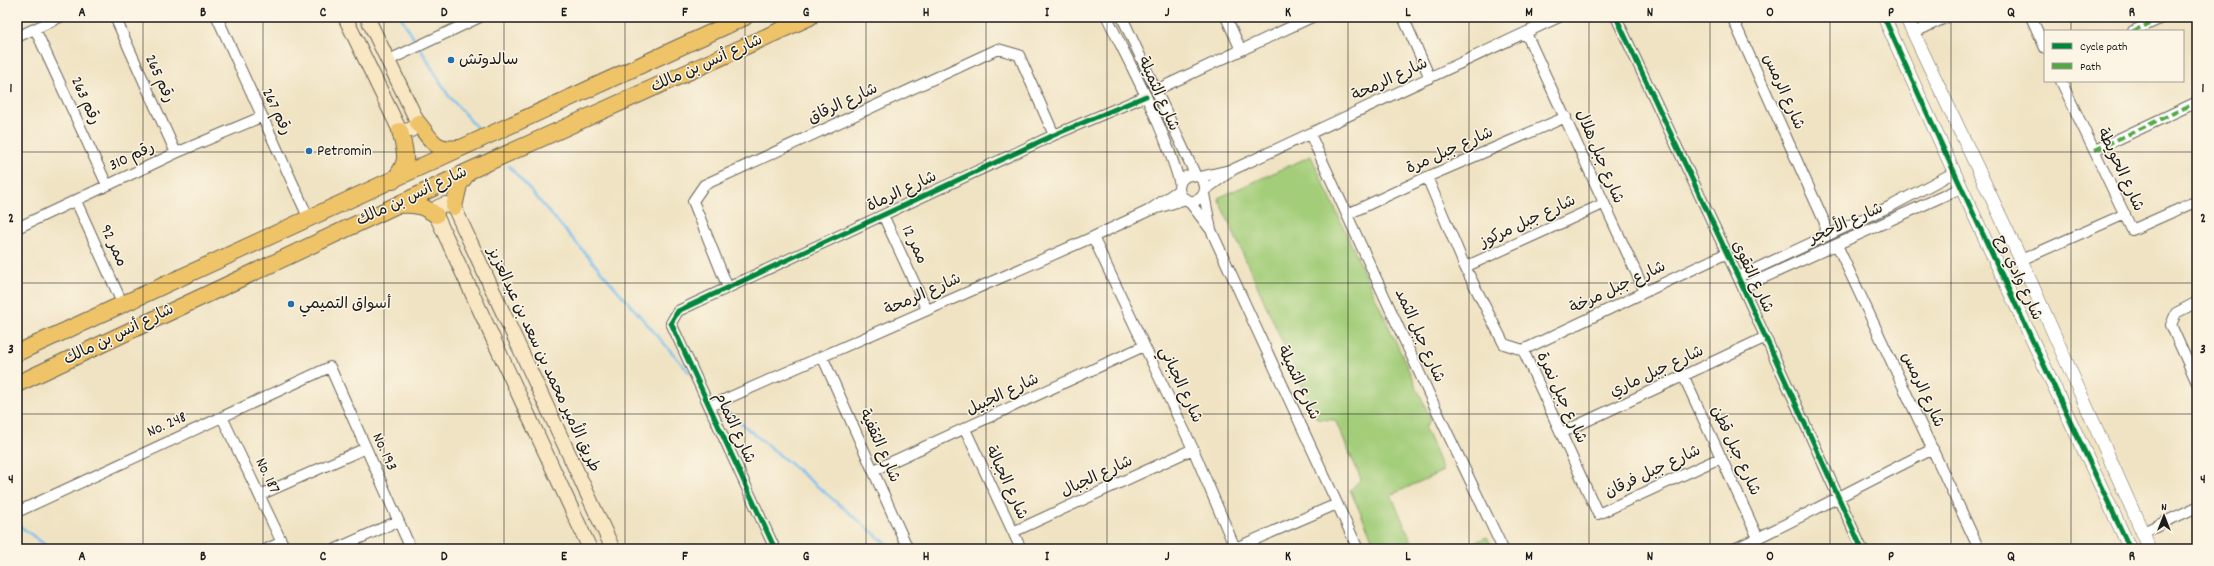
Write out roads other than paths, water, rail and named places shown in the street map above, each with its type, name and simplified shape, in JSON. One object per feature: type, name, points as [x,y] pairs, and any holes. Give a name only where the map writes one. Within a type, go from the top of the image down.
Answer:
[{"type":"main road","points":[[345,17],[400,131],[406,158],[405,166],[393,181]]},
{"type":"main road","points":[[367,17],[387,62],[418,123],[437,146],[446,150],[464,148]]},
{"type":"main road","name":"شارع أنس بن مالك","points":[[17,353],[746,17]]},
{"type":"main road","name":"شارع أنس بن مالك","points":[[17,384],[469,170],[810,17]]},
{"type":"main road","points":[[400,131],[411,130],[418,123]]},
{"type":"main road","points":[[436,215],[438,207],[445,204],[454,207],[458,185],[469,170]]},
{"type":"main road","points":[[395,205],[426,207],[436,215],[451,244],[590,549]]},
{"type":"main road","name":"طريق الأمير محمد بن سعد بن عبدالعزيز","points":[[454,207],[613,549]]},
{"type":"street","points":[[17,37],[60,17]]},
{"type":"street","name":"رقم 265","points":[[115,17],[176,153]]},
{"type":"street","name":"رقم 267","points":[[217,17],[261,117],[309,219]]},
{"type":"street","points":[[387,62],[479,17]]},
{"type":"street","name":"شارع الثميلة","points":[[1107,17],[1146,96],[1175,166],[1180,187]]},
{"type":"street","name":"شارع الثميلة","points":[[1122,17],[1198,177]]},
{"type":"street","points":[[1226,17],[1241,50]]},
{"type":"street","points":[[1156,90],[1312,17]]},
{"type":"street","points":[[1403,17],[1430,78]]},
{"type":"street","name":"شارع الرمحة","points":[[1234,169],[1560,17]]},
{"type":"street","name":"شارع التقوى","points":[[1616,17],[1743,287],[1862,549]]},
{"type":"street","name":"شارع الرمس","points":[[1732,17],[1826,223]]},
{"type":"street","name":"شارع وادي وج","points":[[1884,17],[1953,173],[2130,549]]},
{"type":"street","name":"شارع وادي وج","points":[[1906,17],[2021,260],[2150,549]]},
{"type":"street","points":[[1913,33],[1947,17]]},
{"type":"street","points":[[2031,17],[2044,46]]},
{"type":"street","points":[[2135,30],[2164,17]]},
{"type":"street","name":"رقم 263","points":[[35,29],[106,185]]},
{"type":"street","name":"شارع جبل هلال","points":[[1526,33],[1566,117],[1603,204],[1645,292]]},
{"type":"street","name":"شارع الرقاق","points":[[728,288],[692,201],[704,185],[998,49],[1019,55],[1054,135]]},
{"type":"street","name":"شارع الحويطة","points":[[2061,82],[2132,230],[2197,201]]},
{"type":"street","name":"شارع الرماة","points":[[674,318],[678,311],[1054,135],[1146,96]]},
{"type":"street","points":[[2095,150],[2197,102]]},
{"type":"street","name":"رقم 310","points":[[17,228],[176,153],[261,117]]},
{"type":"street","name":"شارع جبل مرة","points":[[1348,214],[1427,177],[1566,117]]},
{"type":"street","name":"شارع جبل الثمد","points":[[1310,134],[1348,214],[1435,407],[1503,549]]},
{"type":"street","points":[[1148,210],[1180,187],[1187,176],[1198,177],[1234,169]]},
{"type":"street","points":[[1148,210],[1187,200],[1196,200],[1234,169]]},
{"type":"street","name":"شارع الأحجر","points":[[1738,277],[1893,205],[1953,173]]},
{"type":"street","points":[[1198,177],[1205,184],[1204,192],[1211,230]]},
{"type":"street","name":"شارع جبل نمرة","points":[[1427,177],[1465,267],[1504,344],[1522,350],[1598,514]]},
{"type":"street","points":[[1180,187],[1187,200],[1211,230]]},
{"type":"street","name":"شارع الأحجر","points":[[1743,287],[1961,188]]},
{"type":"street","name":"ممر 92","points":[[76,201],[123,305]]},
{"type":"street","name":"شارع جبل مركوز","points":[[1465,267],[1603,204]]},
{"type":"street","points":[[1893,205],[1898,216]]},
{"type":"street","name":"شارع الرمحة","points":[[710,406],[1093,237],[1148,210]]},
{"type":"street","points":[[2021,260],[2124,214]]},
{"type":"street","name":"ممر 12","points":[[883,215],[927,310]]},
{"type":"street","points":[[1824,236],[1826,223],[1839,229]]},
{"type":"street","name":"شارع الثميلة","points":[[1211,230],[1358,549]]},
{"type":"street","name":"شارع الجباني","points":[[1093,237],[1193,449],[1234,548]]},
{"type":"street","name":"شارع الرمس","points":[[1836,245],[1978,549]]},
{"type":"street","name":"شارع جبل مرخة","points":[[1522,350],[1727,254]]},
{"type":"street","points":[[2197,302],[2176,312],[2171,325],[2197,383]]},
{"type":"street","name":"شارع الثمام","points":[[674,318],[672,323],[775,549]]},
{"type":"street","name":"شارع جبل ماري","points":[[1561,433],[1684,377],[1766,337]]},
{"type":"street","name":"شارع الجبيل","points":[[874,470],[1144,346]]},
{"type":"street","name":"شارع الثقفية","points":[[822,356],[908,549]]},
{"type":"street","name":"No. 248","points":[[17,512],[330,367]]},
{"type":"street","name":"No. 193","points":[[330,367],[411,549]]},
{"type":"street","name":"شارع جبل قطن","points":[[1684,377],[1758,538]]},
{"type":"street","name":"No. 187","points":[[222,417],[284,546]]},
{"type":"street","name":"شارع الجبالة","points":[[965,429],[1021,549]]},
{"type":"street","points":[[260,495],[366,448]]},
{"type":"street","name":"شارع الجبال","points":[[1013,532],[1193,449]]},
{"type":"street","points":[[1734,549],[1822,507],[1838,496],[1933,450]]},
{"type":"street","name":"شارع جبل فرقان","points":[[1598,514],[1720,458]]},
{"type":"street","points":[[1234,548],[1337,504]]},
{"type":"street","points":[[2143,532],[2197,508]]},
{"type":"street","points":[[336,549],[398,521]]},
{"type":"street","points":[[267,549],[284,546]]},
{"type":"waterway","points":[[401,17],[417,44]]},
{"type":"waterway","points":[[420,48],[448,95],[477,128]]},
{"type":"waterway","points":[[509,166],[689,372]]},
{"type":"waterway","points":[[719,405],[893,549]]},
{"type":"waterway","points":[[17,524],[51,549]]},
{"type":"place","name":"سالدوتش","points":[[451,60]]},
{"type":"place","name":"Petromin","points":[[309,151]]},
{"type":"place","name":"أسواق التميمي","points":[[291,304]]}]
